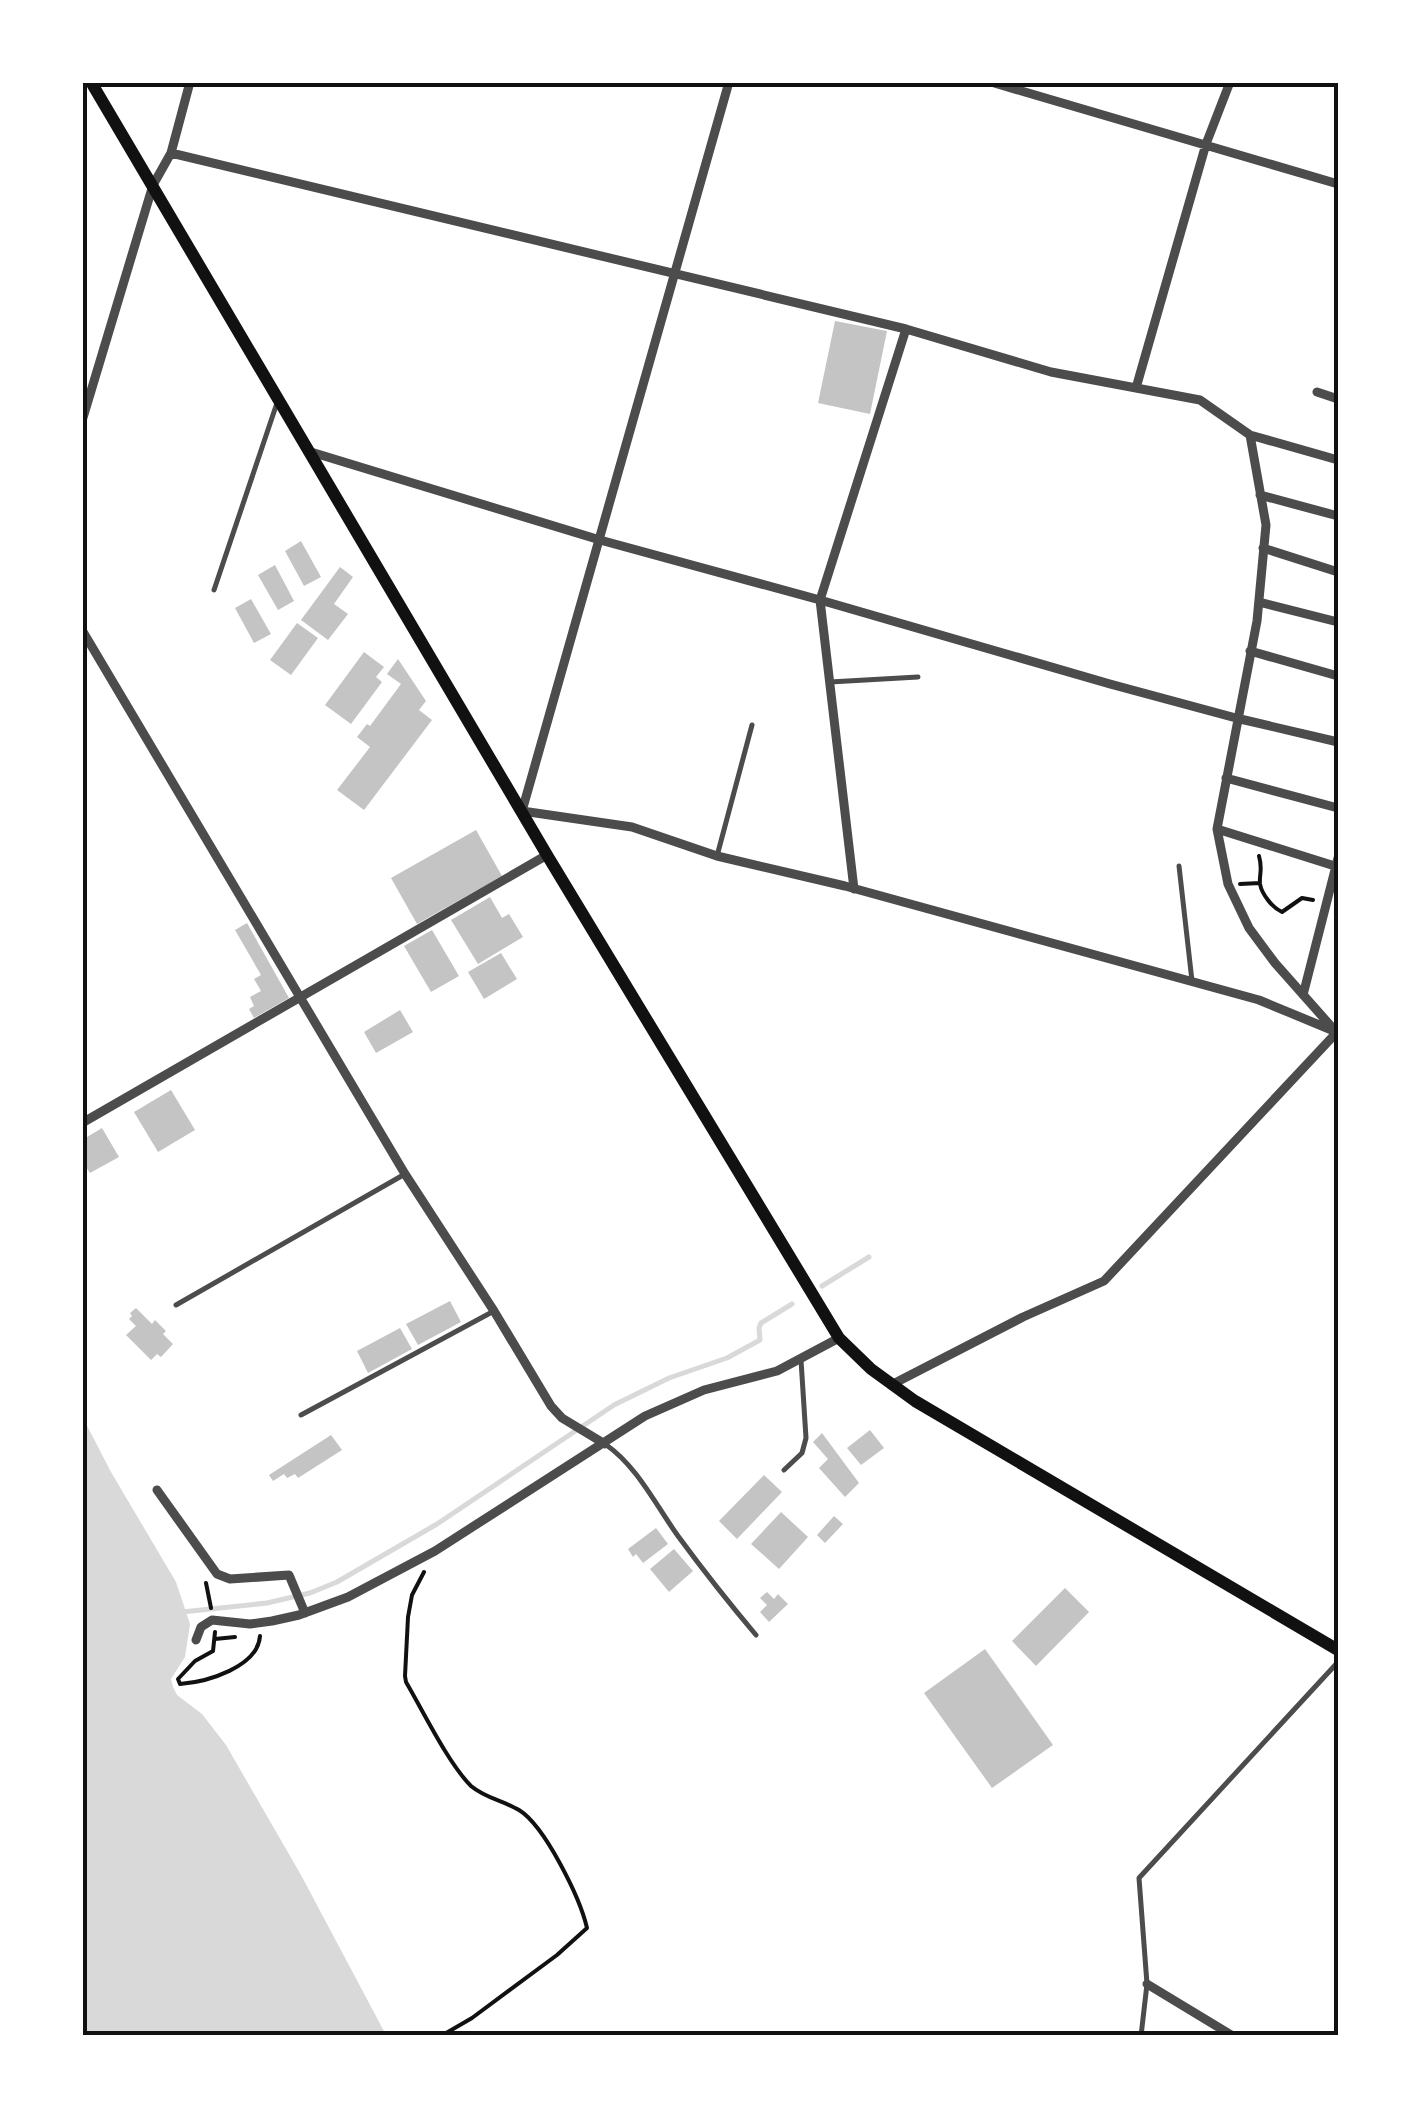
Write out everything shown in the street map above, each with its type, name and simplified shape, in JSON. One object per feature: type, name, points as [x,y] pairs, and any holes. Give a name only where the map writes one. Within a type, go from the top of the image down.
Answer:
[{"type":"main road","points":[[91,82],[547,855],[839,1338],[890,1385],[941,1417],[1338,1650]]},
{"type":"street","points":[[82,421],[153,185],[171,152],[190,82]]},
{"type":"street","points":[[729,82],[522,811],[632,826],[717,856],[854,889],[1259,1000],[1338,1032]]},
{"type":"street","points":[[992,82],[1338,184]]},
{"type":"street","points":[[1136,388],[1206,144],[1230,82]]},
{"type":"street","points":[[171,152],[906,330],[1051,372],[1200,400],[1250,435],[1338,460]]},
{"type":"street","points":[[854,889],[820,600],[906,330]]},
{"type":"street","points":[[1317,392],[1338,399]]},
{"type":"street","points":[[1250,435],[1266,524],[1264,548],[1250,651],[1217,829],[1228,884],[1249,928],[1275,963],[1338,1032]]},
{"type":"street","points":[[311,452],[600,540],[1092,679],[1338,742]]},
{"type":"street","points":[[1260,495],[1338,516]]},
{"type":"street","points":[[1264,548],[1338,572]]},
{"type":"street","points":[[1258,602],[1338,622]]},
{"type":"street","points":[[82,630],[405,1174],[551,1406],[572,1425],[605,1444]]},
{"type":"street","points":[[1250,651],[1338,676]]},
{"type":"street","points":[[1226,778],[1338,808]]},
{"type":"street","points":[[1217,829],[1338,864],[1304,995]]},
{"type":"street","points":[[82,1123],[547,855]]},
{"type":"street","points":[[890,1385],[1023,1316],[1104,1280],[1338,1032]]},
{"type":"street","points":[[196,1640],[201,1627],[212,1620],[258,1623],[348,1598],[435,1550],[645,1416],[686,1397],[762,1376],[839,1338]]},
{"type":"street","points":[[157,1490],[218,1574],[230,1580],[287,1575],[294,1582],[304,1610]]},
{"type":"street","points":[[1148,1984],[1233,2036]]},
{"type":"lane","points":[[214,590],[278,398]]},
{"type":"lane","points":[[830,682],[918,677]]},
{"type":"lane","points":[[717,856],[752,726]]},
{"type":"lane","points":[[1179,866],[1192,982]]},
{"type":"lane","points":[[176,1305],[405,1174]]},
{"type":"lane","points":[[301,1414],[494,1311]]},
{"type":"lane","points":[[784,1470],[802,1453],[806,1438],[800,1360]]},
{"type":"lane","points":[[605,1444],[630,1466],[756,1634]]},
{"type":"lane","points":[[1140,2036],[1148,1984],[1140,1878],[1338,1662]]},
{"type":"path","points":[[1260,856],[1260,884],[1273,908],[1282,912],[1302,898],[1320,901]]},
{"type":"path","points":[[1247,896],[1239,885],[1260,884]]},
{"type":"path","points":[[435,1550],[412,1595],[406,1682],[461,1774],[488,1797],[518,1810],[537,1826],[587,1928],[558,1955],[441,2036]]},
{"type":"path","points":[[216,1636],[213,1651],[190,1665],[178,1680],[180,1684],[232,1670],[261,1641],[258,1623]]},
{"type":"shaded area","points":[[82,1416],[176,1582],[190,1624],[185,1657],[171,1679],[173,1687],[177,1695],[202,1714],[226,1745],[386,2035],[83,2035]]},
{"type":"building","points":[[835,321],[887,331],[870,414],[818,403]]},
{"type":"building","points":[[301,541],[321,577],[304,586],[285,551]]},
{"type":"building","points":[[275,565],[294,601],[278,610],[258,575]]},
{"type":"building","points":[[340,567],[353,577],[334,604],[348,614],[328,640],[301,620]]},
{"type":"building","points":[[251,599],[271,634],[254,643],[235,608]]},
{"type":"building","points":[[297,623],[318,638],[291,675],[270,660]]},
{"type":"building","points":[[364,652],[384,667],[376,677],[382,682],[351,724],[325,705]]},
{"type":"building","points":[[398,659],[426,701],[419,710],[432,720],[364,810],[337,790],[370,747],[357,737],[401,684],[387,674]]},
{"type":"building","points":[[476,830],[502,876],[417,924],[391,878]]},
{"type":"building","points":[[490,897],[502,918],[509,914],[523,937],[478,964],[451,920]]},
{"type":"building","points":[[247,923],[289,998],[254,1018],[249,1009],[254,1006],[250,997],[261,991],[254,979],[261,975],[235,930]]},
{"type":"building","points":[[432,930],[459,976],[431,992],[404,946]]},
{"type":"building","points":[[501,953],[517,979],[484,999],[468,972]]},
{"type":"building","points":[[400,1010],[413,1032],[376,1053],[364,1032]]},
{"type":"building","points":[[171,1090],[195,1130],[158,1152],[134,1112]]},
{"type":"building","points":[[102,1128],[119,1157],[90,1173],[82,1161],[82,1140]]},
{"type":"building","points":[[450,1301],[461,1322],[418,1345],[406,1324]]},
{"type":"building","points":[[136,1308],[152,1324],[155,1320],[173,1344],[161,1357],[157,1354],[151,1360],[126,1335],[136,1326],[129,1319]]},
{"type":"building","points":[[400,1328],[412,1349],[368,1373],[357,1351]]},
{"type":"building","points":[[870,1430],[884,1448],[861,1465],[847,1448]]},
{"type":"building","points":[[822,1433],[859,1483],[845,1497],[819,1468],[828,1459],[813,1442]]},
{"type":"building","points":[[331,1435],[342,1450],[298,1478],[295,1474],[287,1478],[284,1474],[273,1481],[269,1475]]},
{"type":"building","points":[[764,1475],[782,1492],[737,1539],[719,1521]]},
{"type":"building","points":[[781,1512],[808,1537],[779,1569],[751,1544]]},
{"type":"building","points":[[834,1516],[843,1524],[825,1543],[817,1535]]},
{"type":"building","points":[[656,1528],[668,1544],[643,1563],[628,1549]]},
{"type":"building","points":[[674,1549],[693,1571],[669,1592],[650,1569]]},
{"type":"building","points":[[1065,1588],[1089,1612],[1036,1666],[1012,1641]]},
{"type":"building","points":[[767,1592],[774,1599],[778,1594],[788,1604],[769,1622],[760,1612],[767,1605],[760,1598]]},
{"type":"building","points":[[985,1649],[1053,1745],[992,1788],[924,1693]]},
{"type":"waterway","points":[[822,1286],[869,1257]]},
{"type":"waterway","points":[[182,1612],[267,1603],[337,1582],[437,1524],[614,1405],[669,1378],[727,1358],[760,1340],[761,1323],[792,1304]]}]
